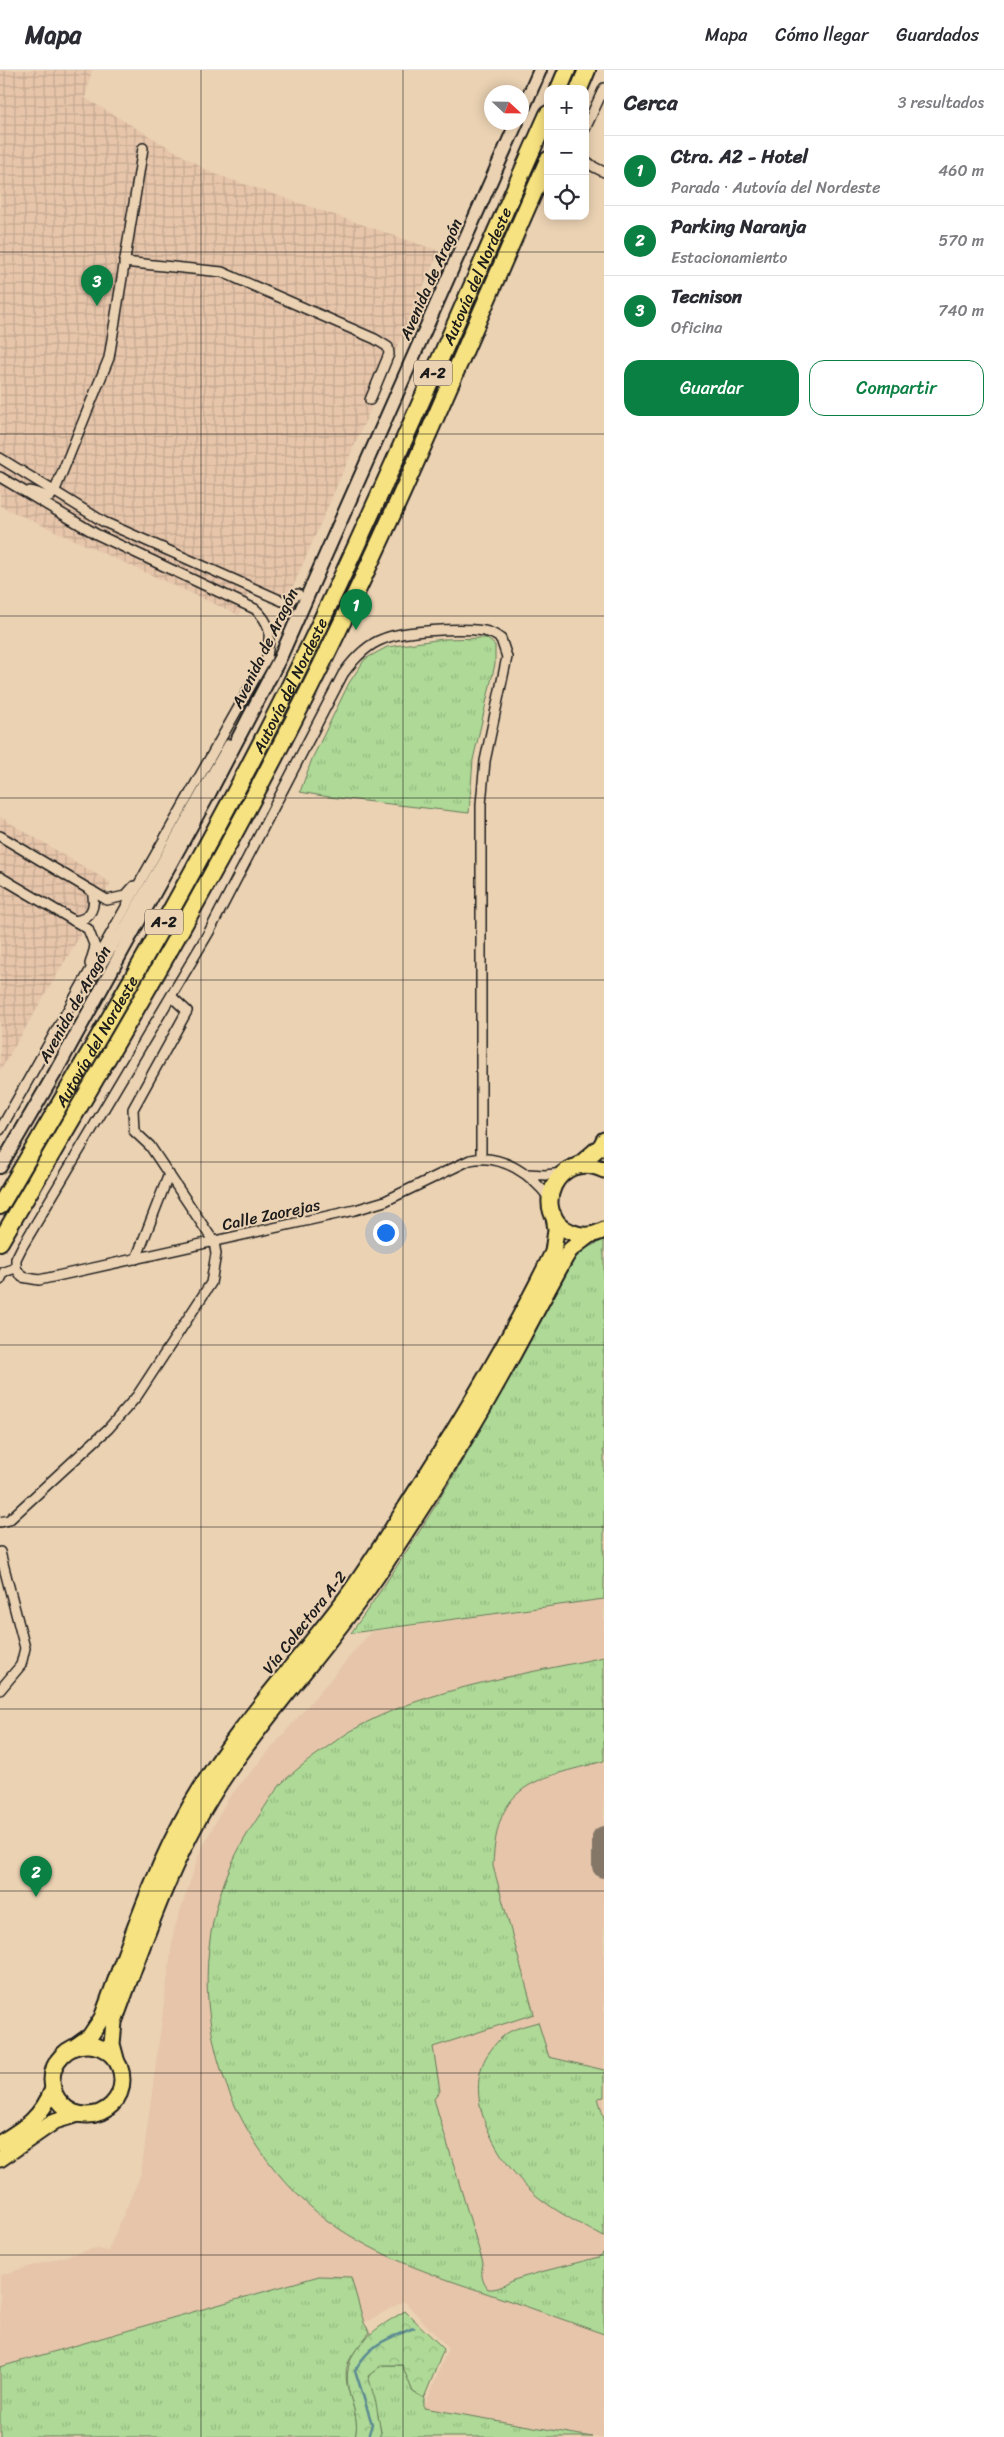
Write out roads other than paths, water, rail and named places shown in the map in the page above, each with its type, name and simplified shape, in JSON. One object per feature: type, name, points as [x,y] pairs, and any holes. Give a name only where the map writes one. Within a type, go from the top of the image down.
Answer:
[{"type":"highway","points":[[561,85],[567,70]]},
{"type":"highway","points":[[581,85],[588,70]]},
{"type":"highway","name":"Autovía del Nordeste","points":[[0,1206],[134,977],[229,803],[317,631],[544,123]]},
{"type":"highway","name":"Autovía del Nordeste","points":[[0,1242],[155,977],[246,814],[377,549],[544,169]]},
{"type":"main road","points":[[550,1199],[552,1189],[563,1173],[579,1165],[601,1146],[604,1140]]},
{"type":"main road","points":[[579,1165],[596,1166],[604,1170]]},
{"type":"main road","name":"Vía Colectora A-2","points":[[76,2046],[90,2036],[102,2018],[151,1886],[192,1803],[244,1726],[322,1629],[372,1561],[484,1379],[553,1252],[556,1230],[550,1199]]},
{"type":"main road","points":[[554,1216],[568,1231],[588,1236]]},
{"type":"main road","name":"Vía Colectora A-2","points":[[116,2058],[112,2044],[114,2022],[163,1890],[180,1852],[204,1810],[254,1734],[327,1644],[383,1568],[466,1437],[570,1250],[588,1236],[604,1230]]},
{"type":"main road","points":[[0,2143],[33,2122],[46,2107],[53,2089],[52,2074],[58,2060],[76,2046],[95,2045],[104,2048],[116,2058],[123,2078],[122,2086],[115,2102],[110,2108],[94,2115],[78,2114],[55,2121],[0,2159]]},
{"type":"main road","points":[[53,2089],[65,2108],[78,2114]]},
{"type":"street","points":[[529,96],[540,70]]},
{"type":"street","points":[[589,120],[604,88]]},
{"type":"street","name":"Avenida de Aragón","points":[[0,1167],[55,1073],[210,792],[513,130]]},
{"type":"street","points":[[14,485],[50,497],[55,490],[109,358],[143,148]]},
{"type":"street","points":[[589,164],[604,172]]},
{"type":"street","points":[[124,262],[222,272],[375,339],[388,347],[389,354],[370,400]]},
{"type":"street","points":[[0,458],[55,490],[104,522],[282,601],[289,602],[298,594]]},
{"type":"street","points":[[0,477],[96,534],[256,609],[264,617],[270,628],[273,657],[123,930],[40,1061]]},
{"type":"street","points":[[0,1280],[4,1272],[16,1268],[16,1259],[22,1248],[172,997],[218,916],[331,696],[354,658],[382,639],[399,634],[461,630],[485,631],[501,639],[507,658],[485,761],[481,804],[481,1158],[491,1159],[527,1174],[563,1173]]},
{"type":"street","points":[[0,1130],[146,873],[273,657]]},
{"type":"street","points":[[0,836],[107,900],[125,896],[146,873]]},
{"type":"street","points":[[0,877],[88,929],[95,947],[93,957],[72,1005]]},
{"type":"street","points":[[74,921],[88,916],[93,909],[95,902],[92,890]]},
{"type":"street","points":[[0,1522],[9,1520],[101,1436],[137,1396],[211,1283],[216,1254],[214,1242],[150,1146],[134,1131],[132,1123],[133,1109],[187,1011],[172,997]]},
{"type":"street","name":"Calle Zaorejas","points":[[16,1268],[22,1277],[39,1280],[136,1260],[371,1206],[470,1160],[481,1158]]},
{"type":"street","points":[[136,1260],[169,1174]]},
{"type":"street","points":[[527,1174],[550,1199]]},
{"type":"street","points":[[0,1552],[25,1648],[22,1665],[0,1690]]},
{"type":"waterway","points":[[368,2437],[372,2424],[355,2370],[367,2354],[380,2343],[414,2328]]},
{"type":"place","name":"Tecnison","points":[[97,306]]},
{"type":"place","name":"Ctra. A2 - Hotel","points":[[356,630]]},
{"type":"place","name":"Parking Naranja","points":[[36,1897]]}]
